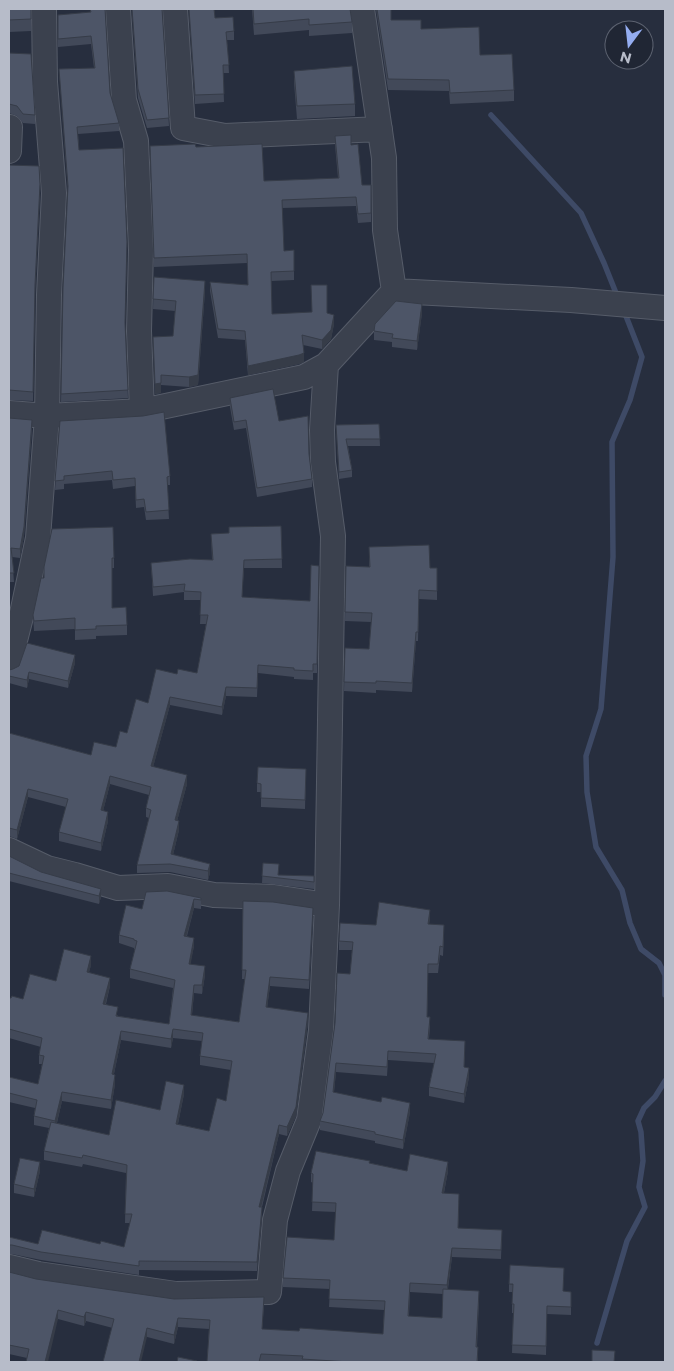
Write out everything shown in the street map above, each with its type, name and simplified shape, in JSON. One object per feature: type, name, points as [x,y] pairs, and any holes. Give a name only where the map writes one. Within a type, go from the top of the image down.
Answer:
[{"type":"street","points":[[9,664],[38,538],[47,416],[49,295],[54,192],[45,82],[44,9]]},
{"type":"street","points":[[118,9],[124,100],[136,141],[141,250],[139,331],[142,411]]},
{"type":"street","points":[[175,9],[183,128],[225,136],[380,128]]},
{"type":"street","points":[[362,9],[384,158],[385,230],[394,291]]},
{"type":"street","points":[[9,127],[9,151]]},
{"type":"street","points":[[9,413],[47,416],[142,411],[304,377],[326,365],[394,291]]},
{"type":"street","points":[[394,291],[571,300],[665,308]]},
{"type":"street","points":[[9,1267],[38,1274],[176,1294],[269,1292],[275,1220],[288,1171],[309,1120],[320,1030],[327,906],[333,536],[323,462],[322,430],[326,365]]},
{"type":"street","points":[[9,850],[47,868],[118,888],[168,886],[214,895],[274,898],[327,906]]},
{"type":"building","points":[[9,9],[31,9],[31,19],[9,20]]},
{"type":"building","points":[[90,9],[105,9],[110,93],[119,123],[77,127],[79,150],[123,148],[127,242],[125,323],[128,390],[61,394],[63,288],[68,186],[59,69],[95,68],[91,36],[58,39],[58,15],[91,12]]},
{"type":"building","points":[[132,9],[162,9],[169,118],[147,120],[138,89]]},
{"type":"building","points":[[189,9],[214,9],[215,18],[233,17],[234,31],[226,32],[229,65],[223,65],[224,94],[195,95]]},
{"type":"building","points":[[253,9],[350,9],[352,22],[309,25],[309,19],[254,24]]},
{"type":"building","points":[[377,9],[391,9],[391,20],[421,20],[421,29],[479,27],[480,55],[512,54],[514,90],[450,93],[449,80],[388,79]]},
{"type":"building","points":[[9,53],[31,54],[35,115],[23,114],[17,106],[9,104]]},
{"type":"building","points":[[352,66],[355,104],[297,106],[294,71]]},
{"type":"building","points":[[351,135],[351,145],[358,144],[362,185],[371,185],[371,213],[358,214],[356,197],[282,200],[284,251],[294,250],[294,271],[271,272],[272,314],[312,312],[311,285],[327,285],[327,313],[334,315],[331,330],[322,340],[302,335],[304,353],[248,366],[245,331],[218,329],[210,282],[248,285],[247,254],[154,258],[150,146],[195,144],[196,147],[262,144],[264,181],[339,178],[335,136]]},
{"type":"building","points":[[9,165],[39,166],[33,392],[9,390]]},
{"type":"building","points":[[154,277],[205,281],[198,375],[189,377],[161,375],[161,383],[155,384],[153,337],[173,336],[176,301],[153,299]]},
{"type":"building","points":[[396,301],[422,304],[417,341],[392,338],[393,334],[374,331],[375,324]]},
{"type":"building","points":[[273,389],[279,421],[308,416],[312,479],[257,488],[246,420],[234,422],[230,398]]},
{"type":"building","points":[[164,412],[170,476],[167,477],[169,510],[146,512],[144,499],[136,500],[135,478],[113,480],[112,471],[64,476],[64,480],[55,481],[60,421],[143,416]]},
{"type":"building","points":[[9,418],[32,420],[24,527],[20,549],[11,548],[14,573],[9,573]]},
{"type":"building","points":[[379,424],[380,439],[346,439],[352,470],[339,472],[336,425]]},
{"type":"building","points":[[281,526],[282,559],[244,560],[242,597],[310,601],[311,565],[319,566],[317,664],[313,664],[313,671],[258,665],[257,688],[226,687],[222,707],[170,697],[151,766],[187,775],[175,820],[179,821],[171,854],[210,864],[208,871],[170,864],[137,865],[151,810],[146,808],[151,787],[110,776],[101,810],[108,812],[101,843],[59,832],[68,799],[28,789],[17,830],[9,828],[9,733],[91,755],[94,742],[116,747],[120,731],[127,733],[136,699],[148,703],[156,669],[177,674],[178,669],[197,673],[208,615],[200,615],[201,592],[184,591],[185,584],[153,587],[151,563],[190,559],[213,560],[211,534],[229,533],[229,527]]},
{"type":"building","points":[[113,527],[112,608],[126,607],[127,625],[96,626],[96,629],[75,630],[75,618],[34,621],[33,615],[41,578],[44,578],[44,567],[52,529]]},
{"type":"building","points":[[429,545],[430,568],[437,568],[437,591],[419,590],[418,632],[416,632],[412,683],[344,682],[345,648],[369,649],[372,613],[345,612],[346,566],[370,567],[369,547]]},
{"type":"building","points":[[27,643],[75,655],[68,681],[29,672],[27,680],[9,676],[9,670],[19,666]]},
{"type":"building","points":[[258,767],[306,769],[305,800],[261,798],[261,784],[257,783]]},
{"type":"building","points":[[9,856],[41,872],[101,889],[99,896],[9,873]]},
{"type":"building","points":[[263,863],[279,864],[278,875],[314,876],[314,882],[262,876]]},
{"type":"building","points":[[167,891],[201,898],[201,900],[194,899],[184,936],[194,938],[189,964],[205,966],[202,985],[194,985],[191,1015],[239,1022],[246,970],[242,970],[243,901],[273,902],[313,908],[309,980],[270,977],[266,1007],[308,1013],[296,1107],[287,1127],[279,1125],[259,1207],[262,1207],[257,1262],[139,1261],[139,1266],[41,1252],[9,1245],[9,1237],[38,1244],[42,1230],[100,1244],[101,1241],[124,1247],[132,1214],[125,1214],[127,1165],[83,1155],[82,1158],[44,1151],[51,1122],[109,1135],[116,1100],[160,1110],[166,1081],[184,1085],[176,1124],[209,1131],[217,1098],[226,1101],[232,1061],[200,1056],[203,1033],[173,1029],[171,1039],[121,1031],[112,1074],[115,1075],[111,1100],[62,1092],[55,1121],[34,1116],[37,1100],[9,1093],[9,1077],[38,1084],[44,1056],[39,1055],[42,1038],[9,1029],[9,998],[12,996],[23,999],[30,974],[56,981],[64,949],[91,956],[87,972],[110,978],[103,1004],[118,1007],[116,1016],[169,1024],[175,980],[130,969],[137,941],[119,935],[126,905],[142,909],[146,892]]},
{"type":"building","points":[[379,902],[430,910],[428,924],[444,925],[443,947],[440,946],[438,964],[428,964],[427,1017],[430,1017],[428,1039],[465,1041],[464,1067],[469,1068],[464,1094],[429,1087],[436,1054],[388,1051],[387,1067],[336,1063],[333,1092],[381,1102],[382,1097],[410,1103],[403,1140],[375,1134],[375,1132],[320,1121],[323,1113],[335,1023],[337,973],[350,974],[353,942],[339,941],[340,923],[376,925]]},
{"type":"building","points":[[316,1151],[370,1161],[369,1163],[407,1171],[410,1154],[448,1162],[442,1193],[459,1194],[458,1228],[502,1230],[501,1250],[452,1248],[447,1285],[410,1283],[408,1316],[442,1318],[443,1289],[479,1291],[477,1362],[350,1362],[302,1359],[303,1356],[261,1354],[259,1362],[207,1362],[210,1320],[178,1318],[174,1335],[147,1328],[139,1362],[103,1362],[114,1319],[86,1312],[84,1317],[58,1310],[45,1362],[26,1362],[29,1349],[9,1345],[9,1272],[36,1279],[174,1299],[264,1297],[262,1329],[299,1331],[300,1328],[383,1334],[385,1301],[329,1299],[330,1280],[283,1278],[287,1237],[334,1240],[336,1203],[312,1202],[313,1174],[311,1173]]},
{"type":"building","points":[[20,1158],[40,1162],[34,1189],[14,1184]]},
{"type":"building","points":[[510,1265],[564,1268],[563,1291],[571,1292],[571,1307],[547,1306],[546,1346],[512,1345],[514,1304],[512,1304],[513,1284],[509,1284]]},
{"type":"building","points":[[592,1350],[615,1351],[614,1362],[592,1362]]},
{"type":"building","points":[[178,1357],[197,1361],[197,1362],[177,1362]]},
{"type":"waterway","points":[[491,115],[581,213],[618,298]]},
{"type":"waterway","points":[[624,311],[642,357],[630,400],[612,442],[613,557],[601,709],[586,756],[587,792],[596,847],[622,890],[630,923],[641,949],[659,963],[665,975],[665,995]]},
{"type":"waterway","points":[[597,1343],[627,1241],[645,1207],[639,1187],[643,1161],[641,1132],[638,1121],[644,1108],[655,1097],[665,1081]]}]
